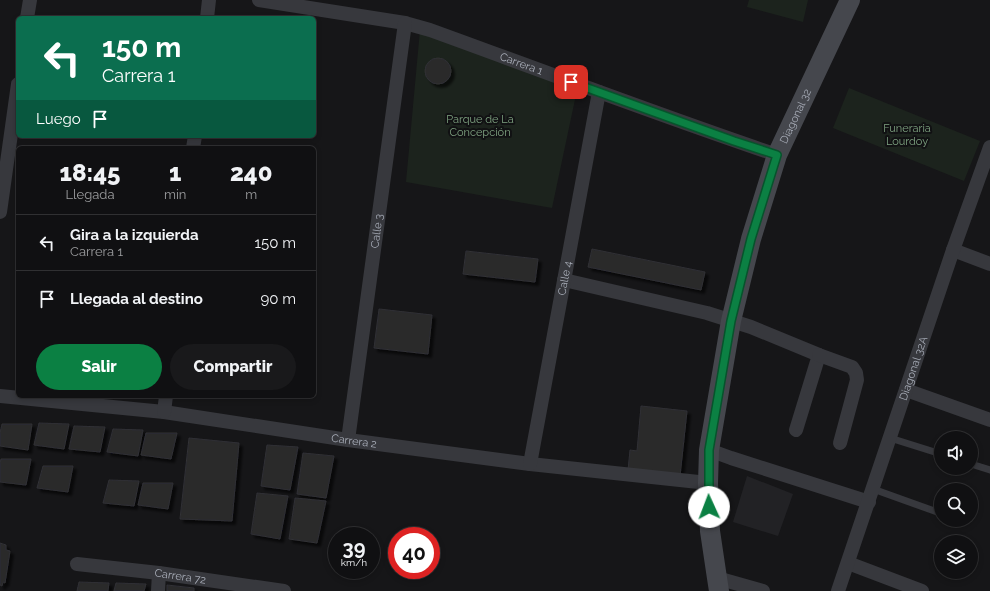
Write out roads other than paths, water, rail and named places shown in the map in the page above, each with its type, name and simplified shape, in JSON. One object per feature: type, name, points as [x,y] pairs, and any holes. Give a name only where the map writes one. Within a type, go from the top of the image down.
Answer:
[{"type":"street","points":[[27,16],[30,0]]},
{"type":"street","points":[[208,16],[209,0]]},
{"type":"street","name":"Carrera 1","points":[[259,0],[406,23],[430,30],[734,141],[777,155]]},
{"type":"street","name":"Diagonal 32","points":[[718,584],[710,531],[708,483],[709,450],[731,321],[751,239],[777,155],[850,0]]},
{"type":"street","name":"Calle 3","points":[[348,440],[406,23]]},
{"type":"street","name":"Calle 4","points":[[530,464],[599,92]]},
{"type":"street","points":[[0,212],[16,98]]},
{"type":"street","name":"Diagonal 32A","points":[[838,591],[954,250],[987,168],[990,147]]},
{"type":"street","points":[[954,250],[990,264]]},
{"type":"street","points":[[564,280],[707,313],[751,327],[852,367],[856,373],[857,380],[840,443]]},
{"type":"street","points":[[796,430],[819,355]]},
{"type":"street","points":[[906,390],[990,420]]},
{"type":"street","name":"Carrera 2","points":[[0,396],[16,398]]},
{"type":"street","name":"Carrera 2","points":[[20,398],[164,412],[348,440],[530,464],[708,483]]},
{"type":"street","points":[[164,412],[166,398]]},
{"type":"street","points":[[709,450],[745,463],[871,495]]},
{"type":"street","points":[[848,563],[922,591]]},
{"type":"street","name":"Carrera 72","points":[[77,564],[159,573],[240,588],[284,591]]},
{"type":"street","points":[[158,591],[159,573]]},
{"type":"street","points":[[718,584],[763,591]]},
{"type":"lane","points":[[890,438],[934,452]]},
{"type":"lane","points":[[978,466],[990,470]]},
{"type":"lane","points":[[871,495],[934,511]]},
{"type":"park label","name":"Parque de La Concepción","points":[[480,125]]},
{"type":"park label","name":"Funeraria Lourdoy","points":[[907,134]]}]
